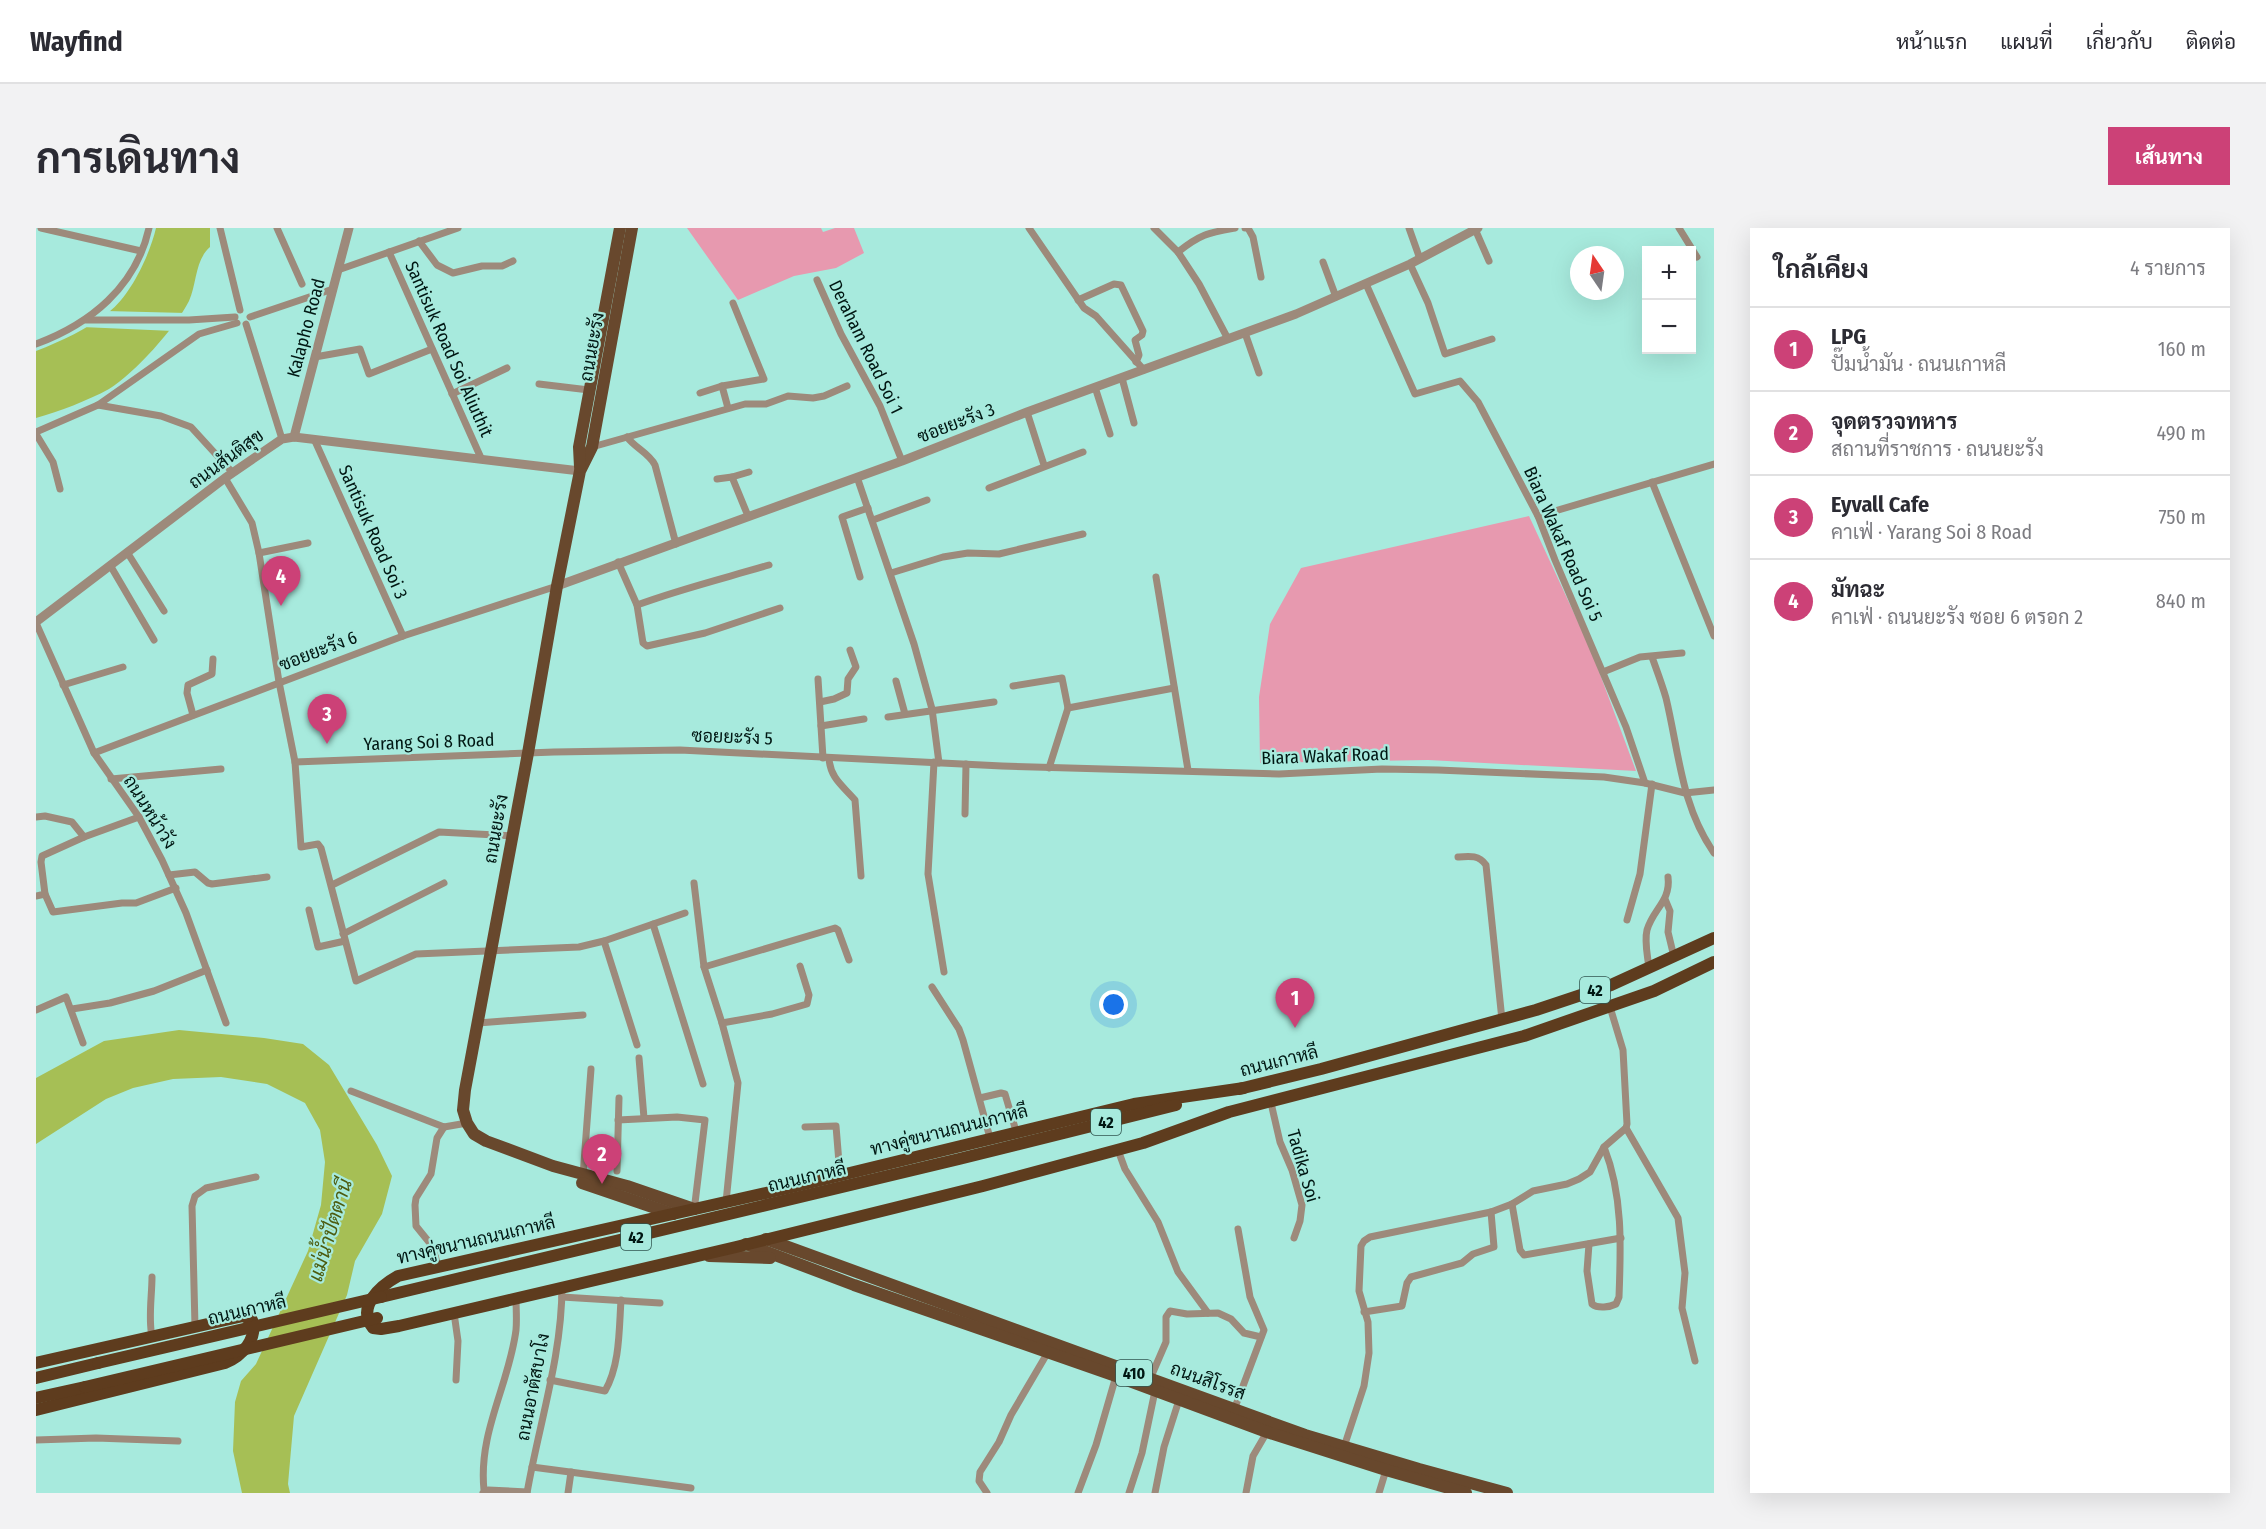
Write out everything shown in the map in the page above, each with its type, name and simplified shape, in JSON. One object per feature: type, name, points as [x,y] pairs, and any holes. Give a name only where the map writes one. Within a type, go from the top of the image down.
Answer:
[{"type":"highway","name":"ถนนเกาหลี","points":[[36,1377],[381,1297],[1321,1070],[1502,1020],[1611,985],[1714,938]]},
{"type":"highway","name":"ถนนเกาหลี","points":[[1229,1112],[1524,1036],[1654,991],[1714,962]]},
{"type":"highway","points":[[1471,1028],[1476,1048]]},
{"type":"highway","points":[[1321,1070],[1346,1083]]},
{"type":"highway","name":"ทางคู่ขนานถนนเกาหลี","points":[[1229,1112],[1118,1150],[562,1292],[516,1298],[381,1329],[373,1328],[368,1321],[367,1311],[373,1294],[398,1276],[673,1214],[695,1206],[726,1202],[1134,1104],[1244,1088]]},
{"type":"highway","points":[[381,1297],[578,1242],[626,1225]]},
{"type":"highway","points":[[36,1363],[243,1316],[252,1320],[254,1327],[252,1338],[244,1349],[236,1358],[225,1364],[36,1410]]},
{"type":"highway","name":"ถนนเกาหลี","points":[[36,1398],[377,1318]]},
{"type":"main road","name":"ถนนยะรัง","points":[[580,471],[592,447],[615,287],[620,228]]},
{"type":"main road","name":"ถนนยะรัง","points":[[467,1123],[463,1110],[465,1090],[580,471],[579,447],[589,390],[632,228]]},
{"type":"main road","points":[[467,1123],[474,1134],[486,1141],[526,1157],[583,1176],[695,1206]]},
{"type":"main road","points":[[526,1157],[554,1172],[673,1214]]},
{"type":"main road","points":[[626,1225],[633,1217],[634,1210],[630,1199]]},
{"type":"main road","points":[[812,1256],[803,1246],[802,1240],[803,1236],[815,1226]]},
{"type":"main road","name":"ถนนสิโรรส","points":[[766,1239],[1152,1384],[1344,1447],[1507,1493]]},
{"type":"main road","name":"ถนนสิโรรส","points":[[746,1245],[1116,1376],[1152,1384],[1179,1400],[1267,1432],[1466,1493]]},
{"type":"main road","points":[[699,1256],[786,1259]]},
{"type":"street","points":[[41,228],[141,251]]},
{"type":"street","points":[[36,344],[89,320],[116,295],[131,273],[149,228]]},
{"type":"street","points":[[60,489],[53,462],[36,433],[98,405],[199,334],[236,320],[240,310],[220,228]]},
{"type":"street","points":[[277,228],[302,284]]},
{"type":"street","name":"Kalapho Road","points":[[294,436],[349,228]]},
{"type":"street","points":[[338,270],[458,228]]},
{"type":"street","points":[[1029,228],[1084,308],[1096,316],[1144,370]]},
{"type":"street","points":[[1154,228],[1178,252],[1200,284],[1228,339]]},
{"type":"street","points":[[1178,252],[1197,237],[1208,232],[1235,228]]},
{"type":"street","points":[[1245,228],[1248,228],[1253,237],[1261,277]]},
{"type":"street","points":[[1409,228],[1420,259]]},
{"type":"street","points":[[1679,228],[1697,256]]},
{"type":"street","points":[[1476,229],[1489,261]]},
{"type":"street","name":"ซอยยะรัง 3","points":[[557,586],[1245,333],[1366,284],[1420,259],[1463,232],[1476,229]]},
{"type":"street","points":[[419,241],[437,265],[453,273],[475,267],[502,266],[513,261]]},
{"type":"street","name":"Santisuk Road Soi Aliuthit","points":[[389,252],[481,459]]},
{"type":"street","points":[[1323,262],[1336,297]]},
{"type":"street","points":[[1410,264],[1428,303],[1446,354],[1492,339]]},
{"type":"street","name":"Deraham Road Soi 1","points":[[817,280],[841,334],[880,406],[902,461]]},
{"type":"street","points":[[1078,300],[1114,284],[1121,285],[1143,331],[1142,335],[1135,340],[1139,355],[1136,362]]},
{"type":"street","name":"Biara Wakaf Road Soi 5","points":[[1366,284],[1415,394],[1460,381],[1478,402],[1538,516],[1648,783]]},
{"type":"street","points":[[89,320],[248,320],[333,289]]},
{"type":"street","points":[[699,393],[722,386],[764,379],[733,303]]},
{"type":"street","points":[[240,310],[248,312],[248,320],[282,439]]},
{"type":"street","points":[[198,320],[199,334]]},
{"type":"street","points":[[1245,333],[1259,373]]},
{"type":"street","points":[[315,357],[360,349],[369,374],[432,349]]},
{"type":"street","points":[[452,394],[507,368]]},
{"type":"street","points":[[1122,378],[1134,423]]},
{"type":"street","points":[[539,384],[589,390]]},
{"type":"street","points":[[722,386],[728,408]]},
{"type":"street","points":[[592,447],[728,408],[745,404],[766,404],[789,396],[813,398],[824,396],[847,386]]},
{"type":"street","points":[[1095,387],[1110,434]]},
{"type":"street","points":[[98,405],[161,417],[191,427],[229,476],[252,523],[295,762],[301,847],[320,846],[356,981],[416,954],[579,946],[604,941],[685,913]]},
{"type":"street","points":[[1027,412],[1044,465]]},
{"type":"street","name":"ถนนสันติสุข","points":[[36,623],[110,565],[282,439],[294,436],[315,441],[580,471]]},
{"type":"street","points":[[627,436],[640,451],[649,456],[655,465],[676,544]]},
{"type":"street","name":"Santisuk Road Soi 3","points":[[315,441],[403,636]]},
{"type":"street","points":[[989,488],[1044,465],[1083,452]]},
{"type":"street","points":[[1538,516],[1714,464]]},
{"type":"street","points":[[717,479],[749,472]]},
{"type":"street","points":[[732,477],[748,516]]},
{"type":"street","points":[[857,477],[914,644],[932,709],[937,763],[928,874],[944,972]]},
{"type":"street","points":[[1652,482],[1714,636]]},
{"type":"street","points":[[873,520],[927,501]]},
{"type":"street","points":[[860,577],[842,517],[868,507]]},
{"type":"street","points":[[891,573],[944,557],[968,553],[999,554],[1083,534]]},
{"type":"street","points":[[259,553],[308,543]]},
{"type":"street","points":[[128,552],[164,611]]},
{"type":"street","points":[[618,562],[637,605],[643,643],[648,646],[705,633],[780,608]]},
{"type":"street","points":[[110,565],[154,640]]},
{"type":"street","points":[[637,605],[769,565]]},
{"type":"street","points":[[1156,577],[1188,770]]},
{"type":"street","name":"ซอยยะรัง 6","points":[[94,753],[403,636],[557,586]]},
{"type":"street","name":"ถนนหน้าวัง","points":[[36,623],[94,753],[139,817],[176,888],[226,1023]]},
{"type":"street","points":[[820,702],[847,693],[848,679],[856,667],[850,650]]},
{"type":"street","points":[[1603,672],[1640,657],[1682,653]]},
{"type":"street","points":[[1652,657],[1666,699],[1685,793],[1695,822],[1714,853]]},
{"type":"street","points":[[193,715],[187,693],[188,684],[212,674],[213,659]]},
{"type":"street","points":[[63,685],[123,667]]},
{"type":"street","points":[[818,678],[826,758],[830,770],[856,803],[861,876]]},
{"type":"street","points":[[1013,686],[1062,678],[1068,708],[1049,768]]},
{"type":"street","points":[[896,681],[905,714]]},
{"type":"street","points":[[1068,708],[1174,688]]},
{"type":"street","points":[[888,717],[994,702]]},
{"type":"street","points":[[821,726],[864,719]]},
{"type":"street","name":"ซอยยะรัง 5","points":[[528,753],[680,750],[937,763]]},
{"type":"street","name":"Yarang Soi 8 Road","points":[[295,762],[528,753]]},
{"type":"street","name":"Biara Wakaf Road","points":[[937,763],[1279,774],[1382,769],[1438,770],[1604,777],[1648,783],[1685,793],[1714,790]]},
{"type":"street","points":[[965,814],[966,764]]},
{"type":"street","points":[[111,779],[221,769]]},
{"type":"street","points":[[1627,920],[1640,874],[1648,783]]},
{"type":"street","points":[[36,817],[45,816],[72,822],[84,837]]},
{"type":"street","points":[[139,817],[84,837],[42,856],[45,894],[53,912],[136,903],[176,888]]},
{"type":"street","points":[[332,885],[439,832],[513,836]]},
{"type":"street","points":[[1458,857],[1473,856],[1482,859],[1486,865],[1502,1020]]},
{"type":"street","points":[[169,875],[195,872],[212,884],[267,876]]},
{"type":"street","points":[[1649,969],[1646,934],[1656,911],[1665,899],[1669,888],[1668,877]]},
{"type":"street","points":[[309,910],[318,947],[344,937],[444,883]]},
{"type":"street","points":[[694,883],[704,967],[738,1083],[726,1202]]},
{"type":"street","points":[[36,896],[45,894]]},
{"type":"street","points":[[1665,899],[1670,911],[1668,932],[1674,957]]},
{"type":"street","points":[[653,924],[703,1084]]},
{"type":"street","points":[[704,967],[835,928],[838,930],[849,960]]},
{"type":"street","points":[[604,941],[637,1045]]},
{"type":"street","points":[[722,1023],[772,1014],[807,1004],[809,995],[800,966]]},
{"type":"street","points":[[72,1010],[154,991],[207,970]]},
{"type":"street","points":[[932,987],[959,1029],[990,1138]]},
{"type":"street","points":[[36,1010],[66,997],[83,1043]]},
{"type":"street","points":[[1610,1007],[1623,1050],[1626,1128],[1678,1218],[1685,1274],[1682,1308],[1695,1361]]},
{"type":"street","points":[[478,1023],[583,1015]]},
{"type":"street","points":[[639,1058],[644,1118]]},
{"type":"street","points":[[583,1176],[591,1069]]},
{"type":"street","points":[[351,1091],[444,1127],[467,1123]]},
{"type":"street","points":[[980,1098],[1005,1094],[1016,1131]]},
{"type":"street","points":[[617,1171],[619,1098]]},
{"type":"street","name":"Tadika Soi","points":[[1271,1103],[1280,1142],[1292,1170],[1302,1205],[1300,1221],[1294,1238]]},
{"type":"street","points":[[618,1120],[676,1117],[705,1120],[695,1206]]},
{"type":"street","points":[[805,1127],[836,1126],[840,1175]]},
{"type":"street","points":[[438,1267],[433,1247],[416,1226],[415,1205],[416,1198],[431,1174],[437,1138],[444,1127]]},
{"type":"street","points":[[1344,1447],[1368,1370],[1369,1331],[1359,1291],[1361,1246],[1364,1241],[1370,1237],[1491,1212],[1512,1204],[1533,1191],[1568,1184],[1590,1172],[1604,1147],[1626,1128]]},
{"type":"street","points":[[1589,1244],[1587,1271],[1592,1304],[1599,1307],[1616,1304],[1621,1238],[1614,1175],[1604,1147]]},
{"type":"street","points":[[1118,1150],[1125,1168],[1158,1222],[1178,1272],[1208,1313]]},
{"type":"street","points":[[195,1326],[192,1206],[195,1196],[206,1188],[256,1177]]},
{"type":"street","points":[[1512,1204],[1520,1250],[1524,1255],[1621,1238]]},
{"type":"street","points":[[1364,1312],[1402,1306],[1407,1283],[1411,1277],[1462,1263],[1473,1254],[1494,1247],[1491,1212]]},
{"type":"street","points":[[1234,1410],[1263,1326],[1252,1307],[1239,1229]]},
{"type":"street","points":[[152,1277],[152,1308],[149,1320],[152,1336]]},
{"type":"street","points":[[562,1292],[660,1303]]},
{"type":"street","name":"ถนนอาตัสบาโง","points":[[527,1493],[562,1319],[562,1292]]},
{"type":"street","points":[[516,1298],[516,1329],[493,1414],[483,1463],[484,1492],[527,1493]]},
{"type":"street","points":[[550,1380],[605,1391],[609,1385],[616,1353],[621,1300]]},
{"type":"street","points":[[1129,1493],[1142,1453],[1152,1384],[1166,1342],[1165,1329],[1168,1312],[1224,1315],[1245,1333],[1261,1337]]},
{"type":"street","points":[[454,1313],[458,1341],[456,1380]]},
{"type":"street","points":[[987,1493],[979,1481],[980,1472],[1048,1352]]},
{"type":"street","points":[[1078,1493],[1096,1445],[1116,1376]]},
{"type":"street","points":[[1155,1493],[1164,1447],[1179,1400]]},
{"type":"street","points":[[1246,1493],[1253,1456],[1267,1432]]},
{"type":"street","points":[[36,1440],[96,1438],[178,1441]]},
{"type":"street","points":[[532,1467],[691,1488]]},
{"type":"street","points":[[1379,1493],[1386,1470]]},
{"type":"street","points":[[568,1493],[571,1472]]},
{"type":"shaded area","points":[[687,228],[821,228],[823,232],[835,228],[854,228],[864,253],[836,268],[794,276],[738,300]]},
{"type":"shaded area","points":[[1529,516],[1591,650],[1636,771],[1428,760],[1260,763],[1259,697],[1270,624],[1301,568]]},
{"type":"water","points":[[156,228],[210,228],[210,247],[202,258],[192,294],[183,312],[154,349],[119,382],[83,402],[36,418],[36,351],[83,329],[117,305],[132,285],[149,250]]},
{"type":"water","name":"แม่น้ำปัตตานี","points":[[179,1030],[303,1044],[329,1065],[377,1145],[392,1176],[382,1214],[355,1261],[347,1295],[294,1416],[288,1484],[290,1493],[242,1493],[233,1451],[235,1402],[241,1381],[256,1364],[308,1251],[321,1205],[325,1162],[320,1130],[305,1103],[267,1084],[221,1077],[173,1079],[133,1088],[106,1099],[36,1144],[36,1078],[104,1041]]},
{"type":"pier","points":[[106,311],[186,313],[173,331],[82,327]]},
{"type":"place","name":"มัทฉะ","points":[[281,606]]},
{"type":"place","name":"Eyvall Cafe","points":[[327,744]]},
{"type":"place","name":"LPG","points":[[1295,1028]]},
{"type":"place","name":"จุดตรวจทหาร","points":[[602,1184]]}]
